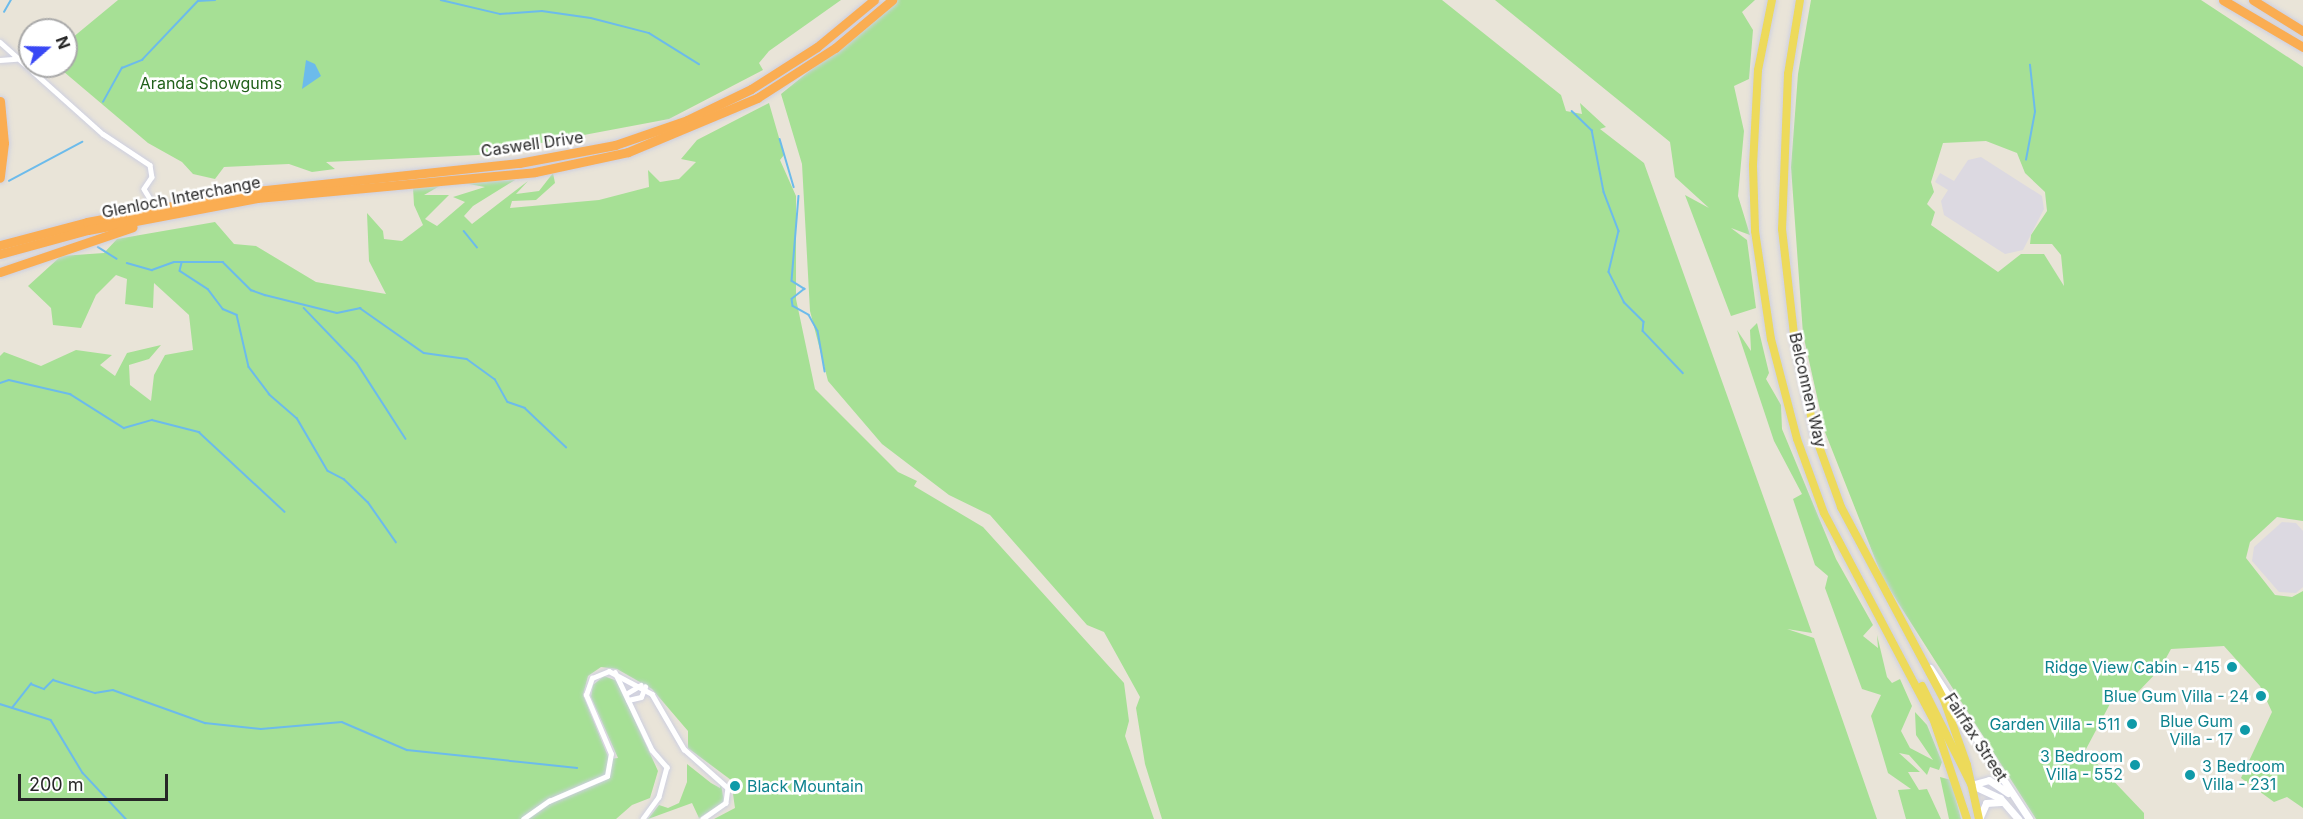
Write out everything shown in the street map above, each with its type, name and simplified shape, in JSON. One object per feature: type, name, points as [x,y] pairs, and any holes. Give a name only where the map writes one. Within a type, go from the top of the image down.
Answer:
[{"type":"highway","name":"Caswell Drive","points":[[156,208],[334,180],[519,164],[615,145],[687,120],[751,89],[817,47],[874,0]]},
{"type":"highway","name":"Caswell Drive","points":[[371,185],[559,168],[672,138],[797,75],[892,0]]},
{"type":"highway","points":[[2223,0],[2303,47]]},
{"type":"highway","points":[[2253,0],[2303,32]]},
{"type":"highway","points":[[0,101],[4,134],[0,178]]},
{"type":"highway","name":"Glenloch Interchange","points":[[0,254],[64,236],[219,205],[371,185]]},
{"type":"highway","points":[[0,272],[58,249],[219,205]]},
{"type":"highway","name":"Glenloch Interchange","points":[[0,245],[156,208]]},
{"type":"main road","name":"Belconnen Way","points":[[1772,0],[1758,70],[1753,166],[1755,231],[1771,339],[1797,439],[1824,513],[1948,755],[1968,819]]},
{"type":"main road","name":"Belconnen Way","points":[[1800,0],[1788,74],[1782,166],[1782,229],[1794,335],[1815,435],[1841,507],[1878,584],[1921,656],[1947,708],[1972,785]]},
{"type":"main road","points":[[1879,619],[1927,695],[1972,785],[1979,819]]},
{"type":"main road","name":"Fairfax Street","points":[[1921,656],[2029,819]]},
{"type":"main road","points":[[1968,819],[1967,797],[1972,785],[1981,780],[1995,782],[2020,806]]},
{"type":"main road","name":"Fairfax Street","points":[[1972,785],[2006,804],[2018,819]]},
{"type":"main road","points":[[1979,819],[1988,802],[2006,804]]},
{"type":"street","points":[[0,42],[18,60]]},
{"type":"street","points":[[0,60],[18,60]]},
{"type":"street","points":[[39,78],[103,134],[150,165],[152,177],[144,189],[156,208]]},
{"type":"street","points":[[615,672],[668,771],[659,797],[643,819]]},
{"type":"street","points":[[523,819],[549,801],[607,776],[611,754],[586,694],[597,674],[615,672],[643,686],[684,749],[728,789],[726,803],[703,819]]},
{"type":"street","points":[[627,697],[640,697],[643,686]]},
{"type":"street","points":[[627,697],[643,686]]},
{"type":"shaded area","points":[[1981,157],[2042,196],[2044,209],[2023,250],[2005,254],[1944,215],[1941,201],[1948,190],[1935,182],[1940,173],[1954,181],[1968,160]]},
{"type":"shaded area","points":[[2282,522],[2296,523],[2303,531],[2303,587],[2296,593],[2279,592],[2252,561],[2254,547]]},
{"type":"green space","name":"Aranda Snowgums","points":[[118,0],[841,0],[769,51],[759,63],[763,70],[669,119],[478,155],[326,162],[335,169],[312,172],[289,164],[224,167],[215,179],[193,174],[182,162],[148,143],[71,78],[78,78],[78,33]]},
{"type":"green space","points":[[897,0],[1442,0],[1561,95],[1566,111],[1582,114],[1580,103],[1606,127],[1600,129],[1644,163],[1812,633],[1787,629],[1814,638],[1877,819],[1162,819],[1145,764],[1136,708],[1140,697],[1104,632],[1087,625],[990,515],[949,495],[882,444],[828,381],[810,311],[802,164],[781,94]]},
{"type":"green space","points":[[1495,0],[1755,0],[1742,12],[1753,30],[1749,79],[1734,86],[1744,131],[1738,196],[1750,235],[1731,228],[1747,240],[1756,308],[1731,316],[1685,195],[1709,208],[1675,177],[1670,142]]},
{"type":"green space","points":[[1811,0],[2201,0],[2303,67],[2303,521],[2277,517],[2250,542],[2246,558],[2275,595],[2292,597],[2303,591],[2303,808],[2287,797],[2274,802],[2241,778],[2272,712],[2260,686],[2224,646],[2171,649],[2160,669],[2136,694],[2112,700],[2085,751],[2144,813],[2144,819],[2036,819],[1883,579],[1825,432],[1803,334],[1791,167],[1798,74]],"holes":[[[1986,141],[2017,153],[2025,173],[2045,192],[2047,211],[2031,235],[2030,244],[2052,244],[2061,255],[2064,286],[2044,254],[2021,254],[1998,272],[1931,225],[1935,212],[1927,204],[1934,192],[1931,182],[1943,143]]]},
{"type":"green space","points":[[769,103],[784,155],[780,160],[796,196],[796,299],[815,389],[898,472],[917,481],[914,486],[983,527],[1124,683],[1129,721],[1125,736],[1154,819],[714,819],[735,808],[731,780],[688,748],[688,731],[652,689],[617,669],[601,667],[588,676],[583,695],[609,759],[618,758],[591,697],[593,685],[604,676],[617,681],[658,771],[650,798],[632,805],[616,819],[0,819],[0,356],[4,352],[41,366],[76,350],[112,355],[100,365],[115,376],[127,353],[161,345],[149,359],[129,365],[130,385],[151,401],[154,375],[165,355],[193,350],[189,315],[154,283],[153,308],[125,304],[127,279],[116,275],[96,295],[81,328],[53,325],[51,308],[28,286],[61,256],[104,253],[117,239],[215,222],[234,244],[256,246],[316,282],[386,294],[369,261],[367,213],[383,231],[384,239],[402,241],[423,225],[414,205],[413,187],[445,183],[424,195],[449,195],[425,219],[437,226],[465,202],[453,197],[485,187],[458,182],[515,180],[473,206],[464,216],[472,224],[528,181],[516,194],[539,191],[553,173],[555,183],[536,200],[512,201],[510,208],[599,200],[649,187],[648,170],[660,182],[679,179],[696,162],[681,159],[697,140]]},
{"type":"green space","points":[[1757,323],[1769,373],[1766,379],[1781,405],[1782,429],[1836,559],[1873,625],[1863,636],[1878,648],[1877,635],[1887,677],[1892,683],[1900,679],[1912,706],[1901,731],[1910,748],[1933,760],[1916,735],[1915,712],[1927,725],[1942,762],[1939,770],[1930,767],[1927,775],[1909,755],[1899,753],[1920,772],[1908,772],[1919,790],[1927,789],[1941,819],[1906,819],[1898,790],[1911,789],[1888,773],[1871,716],[1881,695],[1862,689],[1825,588],[1828,576],[1815,565],[1793,499],[1802,494],[1774,441],[1737,330],[1751,351],[1750,330]]},
{"type":"green space","points":[[687,764],[711,783],[720,788],[721,784],[724,802],[699,818],[692,803],[648,819],[659,805],[668,808],[679,803],[687,782]]},
{"type":"green space","points":[[1940,777],[1951,780],[1961,819],[1949,819]]},
{"type":"water","points":[[306,60],[315,64],[321,76],[302,89]]},
{"type":"waterway","points":[[4,12],[11,0]]},
{"type":"waterway","points":[[103,102],[122,68],[142,60],[198,1],[215,0]]},
{"type":"waterway","points":[[441,0],[500,14],[542,11],[591,18],[649,33],[699,64]]},
{"type":"waterway","points":[[2026,160],[2035,112],[2030,65]]},
{"type":"waterway","points":[[1572,111],[1592,130],[1604,192],[1619,231],[1609,272],[1624,302],[1644,322],[1643,331],[1683,373]]},
{"type":"waterway","points":[[780,139],[794,187]]},
{"type":"waterway","points":[[9,181],[82,142]]},
{"type":"waterway","points":[[799,196],[792,281],[805,289],[792,299],[793,306],[809,315],[818,331],[825,371]]},
{"type":"waterway","points":[[464,231],[477,247]]},
{"type":"waterway","points":[[98,247],[117,259]]},
{"type":"waterway","points":[[127,263],[152,270],[174,262],[223,262],[251,290],[265,295],[337,313],[360,308],[424,353],[467,359],[495,379],[508,402],[525,408],[566,447]]},
{"type":"waterway","points":[[182,263],[180,271],[208,289],[223,309],[237,315],[249,367],[269,394],[297,418],[328,471],[344,479],[368,502],[396,542]]},
{"type":"waterway","points":[[304,308],[357,363],[406,439]]},
{"type":"waterway","points":[[0,383],[9,380],[70,394],[124,428],[152,420],[199,432],[285,512]]},
{"type":"waterway","points":[[12,708],[31,684],[44,689],[53,680],[95,693],[113,690],[205,723],[261,729],[342,722],[407,750],[577,768]]},
{"type":"waterway","points":[[0,704],[51,720],[83,773],[126,819]]},
{"type":"place","name":"Ridge View Cabin - 415","points":[[2232,667]]},
{"type":"place","name":"Blue Gum Villa - 24","points":[[2261,696]]},
{"type":"place","name":"Garden Villa - 511","points":[[2132,724]]},
{"type":"place","name":"Blue Gum Villa - 17","points":[[2245,730]]},
{"type":"place","name":"3 Bedroom Villa - 552","points":[[2135,765]]},
{"type":"place","name":"3 Bedroom Villa - 231","points":[[2190,775]]},
{"type":"place","name":"Black Mountain","points":[[735,786]]}]
